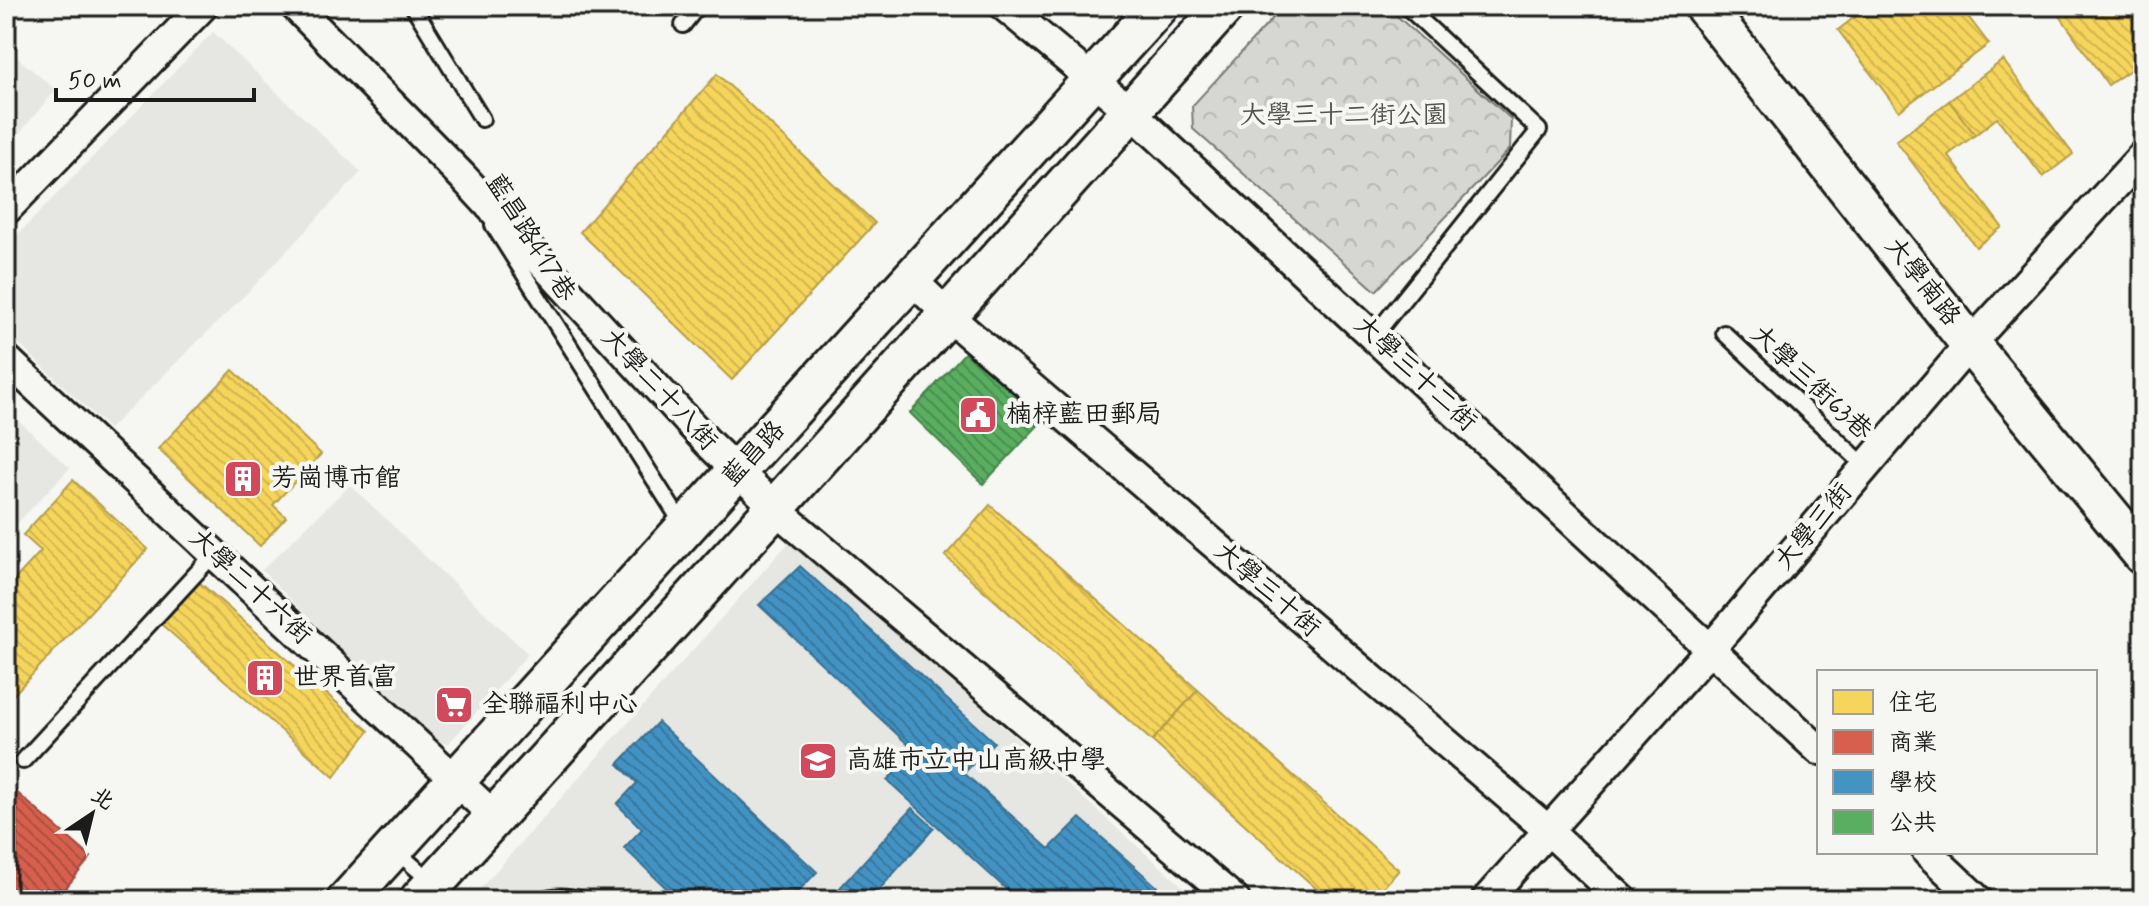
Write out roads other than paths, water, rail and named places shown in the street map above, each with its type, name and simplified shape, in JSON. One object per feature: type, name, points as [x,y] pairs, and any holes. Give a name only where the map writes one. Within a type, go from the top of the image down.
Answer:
[{"type":"street","points":[[6,210],[203,6]]},
{"type":"street","name":"大學二十八街","points":[[295,6],[463,177],[708,443],[775,507],[1235,900]]},
{"type":"street","name":"大學三十二街","points":[[1004,6],[1130,111],[1817,748]]},
{"type":"street","name":"藍昌路","points":[[347,900],[1159,6]]},
{"type":"street","name":"藍昌路","points":[[435,895],[494,816],[1225,6]]},
{"type":"street","name":"大學南路","points":[[1704,6],[1970,344],[2143,555]]},
{"type":"street","name":"大學三街","points":[[1486,900],[1711,648],[1970,344],[2143,155]]},
{"type":"street","name":"大學三十街","points":[[911,279],[948,315],[1549,831],[1623,900]]},
{"type":"street","name":"大學二十六街","points":[[6,359],[494,816]]},
{"type":"street","points":[[1929,854],[1978,900]]},
{"type":"lane","points":[[413,6],[482,119]]},
{"type":"lane","points":[[683,25],[698,6]]},
{"type":"lane","points":[[1374,336],[1539,130],[1406,6]]},
{"type":"lane","name":"藍昌路417巷","points":[[463,177],[685,528]]},
{"type":"lane","name":"大學三街63巷","points":[[1724,333],[1866,467]]},
{"type":"lane","points":[[23,761],[214,554]]},
{"type":"lane","points":[[394,849],[435,895]]},
{"type":"lane","points":[[541,900],[549,897],[583,900]]},
{"type":"place","name":"楠梓藍田郵局","points":[[978,415]]},
{"type":"place","name":"芳崗博市館","points":[[243,479]]},
{"type":"place","name":"世界首富","points":[[265,678]]},
{"type":"place","name":"全聯福利中心","points":[[454,705]]},
{"type":"place","name":"高雄市立中山高級中學","points":[[818,761]]},
{"type":"park label","name":"大學三十二街公園","points":[[1344,116]]}]
